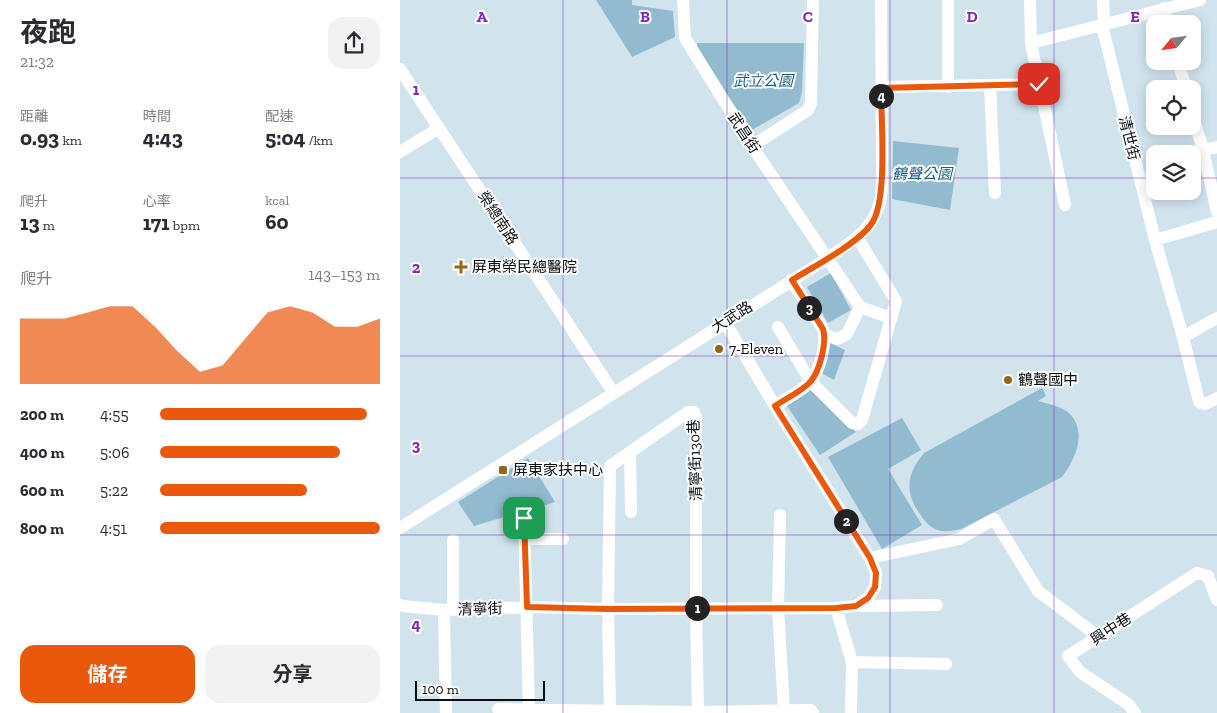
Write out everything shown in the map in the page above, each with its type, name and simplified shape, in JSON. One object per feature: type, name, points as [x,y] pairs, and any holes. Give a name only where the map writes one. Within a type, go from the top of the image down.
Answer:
[{"type":"street","name":"武昌街","points":[[683,0],[684,38],[752,146],[860,307]]},
{"type":"street","points":[[752,146],[808,110],[811,103],[813,0]]},
{"type":"street","name":"大武路","points":[[400,528],[828,258],[857,237],[872,223],[880,202],[882,175],[881,0]]},
{"type":"street","points":[[948,0],[948,86]]},
{"type":"street","points":[[1030,0],[1031,43],[1065,205]]},
{"type":"street","name":"清世街","points":[[1103,0],[1103,25],[1155,240],[1183,337],[1199,402],[1205,404],[1217,398]]},
{"type":"street","points":[[1031,43],[1200,0]]},
{"type":"street","points":[[1164,8],[1166,15]]},
{"type":"street","name":"榮總南路","points":[[400,69],[613,392]]},
{"type":"street","points":[[881,88],[1039,84]]},
{"type":"street","points":[[990,86],[994,193]]},
{"type":"street","points":[[400,152],[439,128]]},
{"type":"street","points":[[1199,135],[1217,212]]},
{"type":"street","points":[[1203,150],[1217,148]]},
{"type":"street","points":[[1155,240],[1217,222]]},
{"type":"street","points":[[778,327],[810,382],[852,423],[858,424],[862,420],[896,301],[857,237]]},
{"type":"street","points":[[775,406],[810,382],[815,374],[824,346],[825,335],[823,329],[792,280]]},
{"type":"street","points":[[825,335],[838,339],[847,334],[860,307],[891,318]]},
{"type":"street","points":[[1183,337],[1217,318]]},
{"type":"street","points":[[725,322],[870,558],[876,573],[875,587],[868,598],[856,606]]},
{"type":"street","name":"清寧街130巷","points":[[608,609],[610,466],[688,412],[694,412],[696,417],[696,608]]},
{"type":"street","points":[[630,452],[631,512]]},
{"type":"street","points":[[780,515],[778,608],[784,710]]},
{"type":"street","points":[[524,518],[529,709]]},
{"type":"street","points":[[870,558],[959,539],[994,519],[1038,591],[1099,637]]},
{"type":"street","points":[[525,539],[563,540]]},
{"type":"street","points":[[446,713],[453,540]]},
{"type":"street","name":"興中巷","points":[[1135,713],[1128,704],[1080,672],[1068,656],[1197,573],[1208,576],[1217,600]]},
{"type":"street","name":"清寧街","points":[[400,605],[449,610],[527,607],[608,609],[836,608],[937,605]]},
{"type":"street","points":[[696,608],[698,712]]},
{"type":"street","points":[[836,608],[852,662],[851,713]]},
{"type":"street","points":[[608,609],[610,710]]},
{"type":"street","points":[[852,662],[946,664]]},
{"type":"street","points":[[498,709],[698,712],[811,710],[813,713]]},
{"type":"green space","points":[[596,0],[632,0],[632,5],[673,11],[675,37],[632,57]]},
{"type":"green space","name":"武立公園","points":[[697,43],[804,43],[802,92],[799,103],[752,130],[698,54]]},
{"type":"green space","name":"鶴聲公園","points":[[893,141],[959,148],[950,210],[892,199]]},
{"type":"green space","points":[[831,273],[851,310],[828,323],[807,287]]},
{"type":"green space","points":[[828,342],[845,350],[834,380],[816,370]]},
{"type":"green space","points":[[811,388],[828,402],[856,432],[820,455],[785,403]]},
{"type":"green space","points":[[1042,388],[1046,396],[1038,401],[1064,409],[1076,422],[1078,430],[1079,438],[1075,455],[1062,477],[961,529],[943,531],[936,530],[929,525],[911,498],[911,475],[918,460],[924,453]]},
{"type":"green space","points":[[902,418],[921,450],[888,469],[922,525],[882,549],[828,457]]},
{"type":"green space","points":[[528,458],[555,502],[474,526],[458,502]]},
{"type":"place","name":"屏東榮民總醫院","points":[[461,267]]},
{"type":"place","name":"7-Eleven","points":[[719,349]]},
{"type":"place","name":"鶴聲國中","points":[[1008,380]]},
{"type":"place","name":"屏東家扶中心","points":[[503,470]]},
{"type":"route","points":[[524,518],[527,607],[608,609],[836,608],[856,606],[868,598],[875,587],[876,573],[870,558],[775,406],[810,382],[815,374],[824,346],[825,335],[823,329],[792,280],[828,258],[857,237],[872,223],[880,202],[882,175],[881,88],[1039,84]]}]
